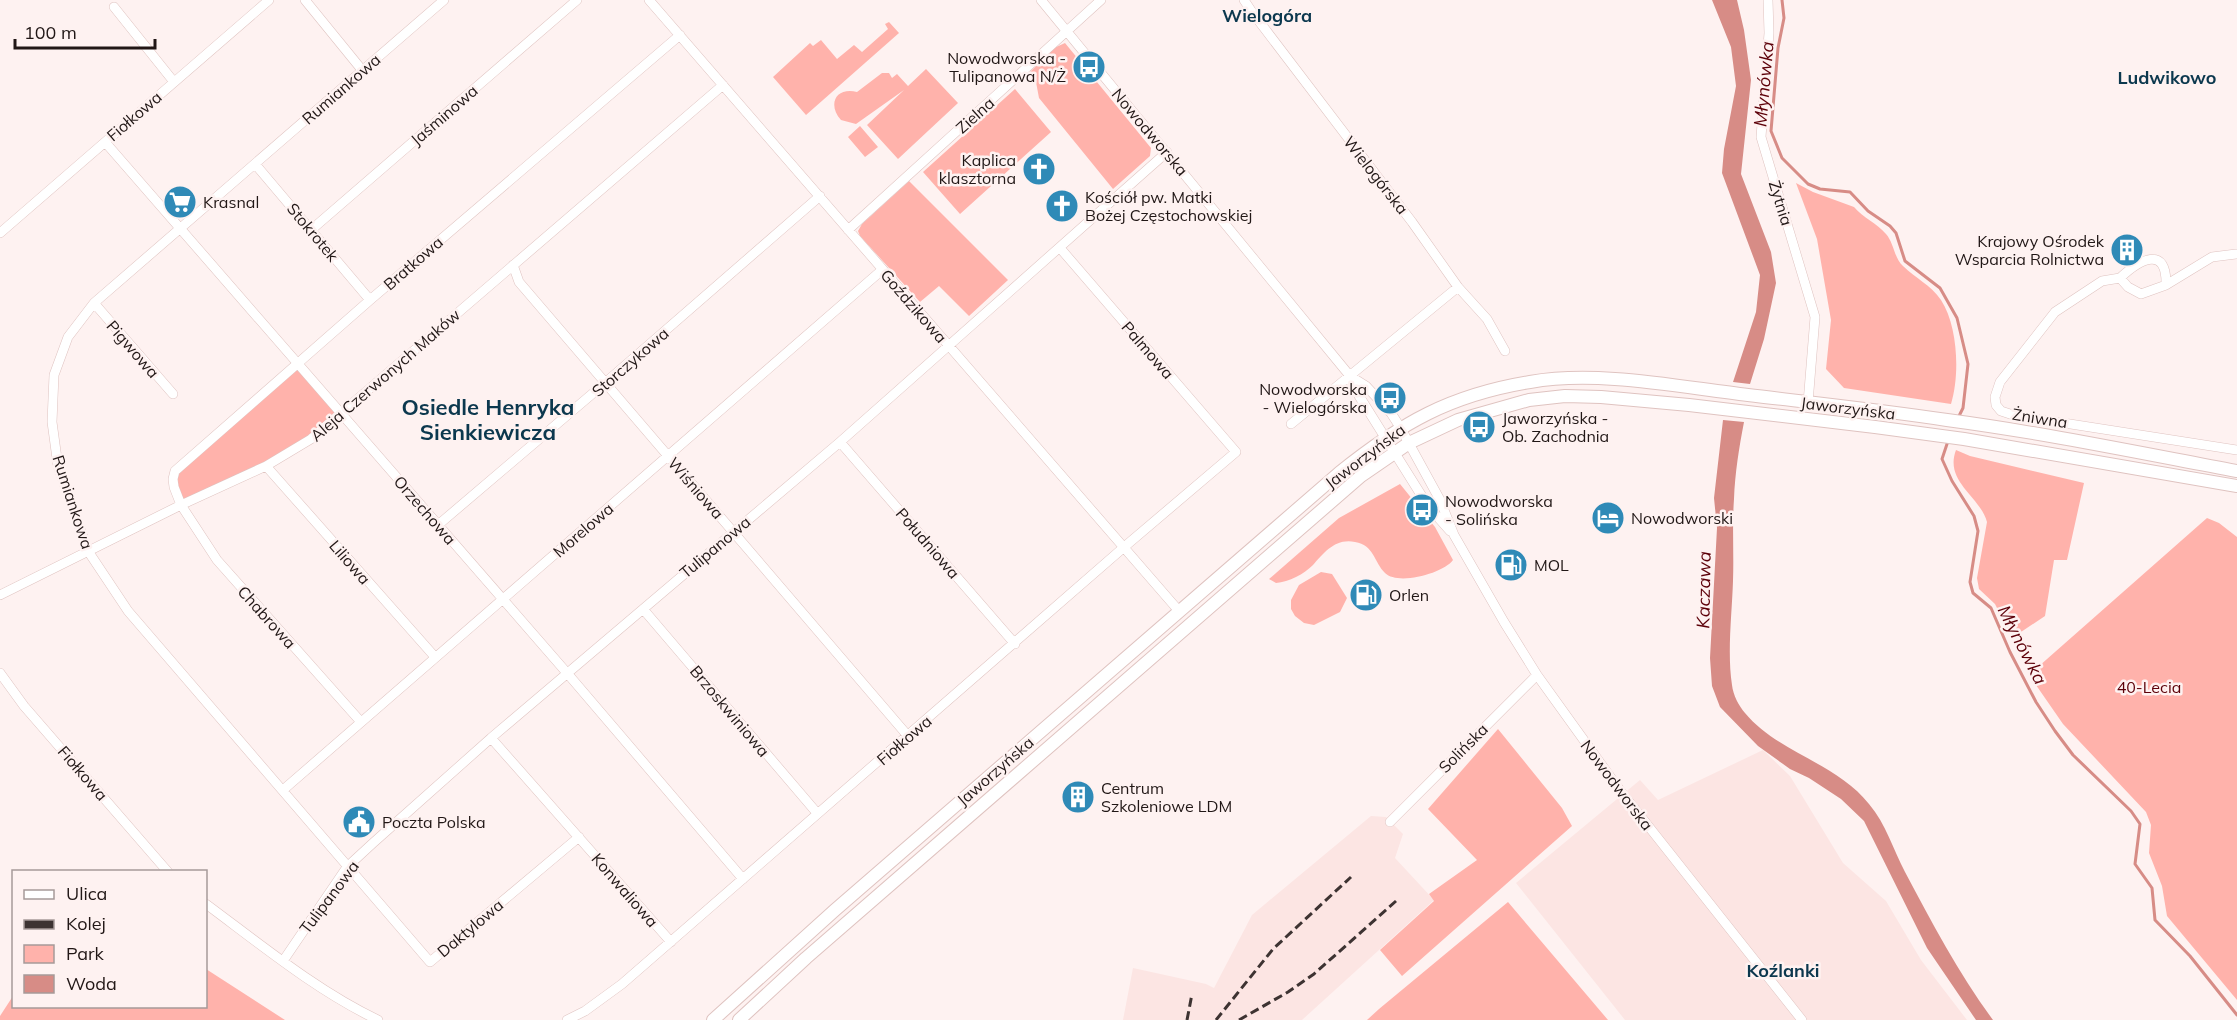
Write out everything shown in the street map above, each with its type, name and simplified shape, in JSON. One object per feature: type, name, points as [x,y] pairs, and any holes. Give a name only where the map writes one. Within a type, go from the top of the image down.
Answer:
[{"type":"main road","name":"Jaworzyńska","points":[[713,1020],[835,910],[1339,473],[1400,427],[1462,398],[1495,388],[1533,381],[1600,379],[1949,420],[2068,439],[2237,471]]},
{"type":"main road","name":"Jaworzyńska","points":[[738,1020],[1361,476],[1394,452],[1458,420],[1529,400],[1565,396],[1601,397],[1707,407],[1964,439],[2237,486]]},
{"type":"street","name":"Fiołkowa","points":[[0,233],[269,0]]},
{"type":"street","points":[[304,0],[362,70]]},
{"type":"street","name":"Rumiankowa","points":[[347,867],[128,611],[88,550],[58,466],[51,422],[54,375],[68,337],[94,303],[444,0]]},
{"type":"street","name":"Jaśminowa","points":[[311,230],[577,0]]},
{"type":"street","name":"Goździkowa","points":[[649,0],[1179,611]]},
{"type":"street","name":"Nowodworska","points":[[1041,0],[1350,376],[1356,391],[1428,506],[1454,534]]},
{"type":"street","name":"Zielna","points":[[848,230],[1101,0]]},
{"type":"street","name":"Wielogórska","points":[[1244,0],[1412,222],[1458,287],[1487,319],[1505,351]]},
{"type":"street","name":"Żytnia","points":[[1768,0],[1769,33],[1761,136],[1815,317],[1808,403]]},
{"type":"street","points":[[114,7],[174,82]]},
{"type":"street","name":"Bratkowa","points":[[181,505],[174,487],[175,471],[370,300],[680,35]]},
{"type":"street","name":"Aleja Czerwonych Maków","points":[[0,595],[88,550],[266,466],[311,439],[723,85]]},
{"type":"street","name":"Orzechowa","points":[[105,142],[567,673],[742,879]]},
{"type":"street","name":"Tulipanowa","points":[[283,961],[347,867],[491,738],[840,442],[1167,152]]},
{"type":"street","name":"Stokrotek","points":[[255,164],[370,300]]},
{"type":"street","name":"Storczykowa","points":[[438,525],[820,196]]},
{"type":"street","name":"Palmowa","points":[[1060,248],[1236,452]]},
{"type":"street","points":[[2120,278],[2128,287],[2141,294],[2166,285],[2212,257],[2237,252]]},
{"type":"street","name":"Żniwna","points":[[2166,285],[2167,273],[2163,265],[2155,259],[2145,260],[2134,265],[2120,278],[2102,281],[2055,312],[2000,382],[1995,397],[1996,405],[2001,411],[2013,415],[2237,450]]},
{"type":"street","name":"Wiśniowa","points":[[513,265],[519,282],[908,736]]},
{"type":"street","name":"Morelowa","points":[[283,790],[882,270]]},
{"type":"street","points":[[1291,424],[1458,287]]},
{"type":"street","name":"Pigwowa","points":[[94,303],[173,394]]},
{"type":"street","name":"Nowodworska","points":[[1350,376],[1366,386],[1391,413],[1400,427],[1440,500],[1454,534],[1537,675],[1619,789],[1802,1020]]},
{"type":"street","name":"Południowa","points":[[840,442],[1015,644]]},
{"type":"street","name":"Fiołkowa","points":[[567,1020],[606,997],[671,942],[1236,452]]},
{"type":"street","name":"Liliowa","points":[[266,466],[435,657]]},
{"type":"street","name":"Chabrowa","points":[[181,505],[217,560],[362,722]]},
{"type":"street","name":"Brzoskwiniowa","points":[[643,609],[817,813]]},
{"type":"street","name":"Fiołkowa","points":[[0,673],[24,706],[166,870]]},
{"type":"street","name":"Solińska","points":[[1390,822],[1537,675]]},
{"type":"street","name":"Konwaliowa","points":[[491,738],[671,942]]},
{"type":"street","name":"Daktylowa","points":[[347,867],[430,962],[579,837]]},
{"type":"street","points":[[207,905],[283,961],[359,1011],[378,1020]]},
{"type":"shaded area","points":[[1763,750],[1790,776],[1843,863],[1886,901],[1921,960],[1967,1020],[1625,1020],[1516,883],[1640,780],[1658,800]]},
{"type":"shaded area","points":[[1371,816],[1386,817],[1403,834],[1395,858],[1434,900],[1302,1020],[1123,1020],[1133,968],[1206,984],[1214,988],[1252,915]]},
{"type":"green space","points":[[889,22],[899,33],[806,115],[773,77],[810,43],[813,46],[821,40],[837,59],[854,45],[862,52],[888,29],[885,24]]},
{"type":"green space","points":[[1065,43],[1151,148],[1150,156],[1113,189],[1039,98],[1036,82],[1025,77],[1054,48]]},
{"type":"green space","points":[[926,69],[958,103],[898,159],[867,125],[904,90],[856,124],[841,120],[837,114],[834,103],[839,94],[857,92],[882,73],[889,73],[892,78],[897,74],[908,86]]},
{"type":"green space","points":[[1015,89],[1051,132],[960,214],[923,172]]},
{"type":"green space","points":[[860,126],[878,147],[865,157],[848,137]]},
{"type":"green space","points":[[909,181],[1008,280],[969,316],[939,286],[920,302],[860,236],[858,231],[862,224]]},
{"type":"green space","points":[[1796,183],[1813,192],[1854,207],[1882,230],[1889,238],[1900,263],[1933,290],[1941,300],[1951,323],[1956,351],[1956,379],[1951,404],[1844,388],[1826,369],[1831,320],[1817,239]]},
{"type":"green space","points":[[297,363],[340,414],[310,439],[182,504],[176,472]]},
{"type":"green space","points":[[1956,450],[1970,456],[2084,483],[2067,560],[2054,560],[2045,616],[2012,638],[1995,604],[1979,589],[1977,578],[1987,522],[1978,504],[1964,488],[1955,471]]},
{"type":"green space","points":[[1400,484],[1435,527],[1453,560],[1448,565],[1420,576],[1391,577],[1381,569],[1370,550],[1361,544],[1348,541],[1331,547],[1296,577],[1276,583],[1269,579],[1339,518]]},
{"type":"green space","name":"40-Lecia","points":[[2207,518],[2219,523],[2237,537],[2237,1000],[2167,916],[2162,886],[2149,853],[2151,825],[2146,812],[2063,724],[2029,675]]},
{"type":"green space","points":[[1321,572],[1332,574],[1347,598],[1340,612],[1314,625],[1304,623],[1295,616],[1291,609],[1291,600],[1299,585]]},
{"type":"green space","points":[[1498,729],[1562,808],[1572,826],[1402,976],[1380,950],[1434,901],[1429,894],[1477,860],[1428,809]]},
{"type":"green space","points":[[1508,902],[1608,1020],[1367,1020],[1379,1009]]},
{"type":"green space","points":[[207,970],[285,1020],[0,1020],[0,1016],[12,998],[12,1008],[207,1008]]},
{"type":"water","points":[[1712,0],[1737,0],[1744,30],[1751,80],[1741,174],[1771,252],[1776,283],[1764,339],[1750,384],[1733,382],[1756,312],[1760,275],[1722,173],[1724,149],[1736,86],[1731,47]]},
{"type":"water","points":[[1723,420],[1744,422],[1736,470],[1730,633],[1731,673],[1737,700],[1758,727],[1790,749],[1841,778],[1869,804],[1885,828],[1905,872],[1946,948],[1993,1020],[1976,1020],[1927,948],[1864,821],[1841,799],[1809,778],[1790,769],[1758,746],[1720,707],[1712,686],[1710,658],[1717,528],[1714,498]]},
{"type":"waterway","name":"Młynówka","points":[[1782,0],[1784,18],[1778,48],[1771,131],[1782,158],[1808,184],[1820,189],[1850,192],[1868,211],[1896,233],[1905,261],[1940,288],[1957,318],[1968,364],[1963,408],[1958,418]]},
{"type":"waterway","name":"Młynówka","points":[[1948,441],[1942,459],[1952,481],[1974,516],[1978,531],[1970,582],[1973,593],[1991,608],[2010,652],[2036,702],[2055,731],[2073,755],[2131,811],[2140,824],[2135,864],[2152,888],[2155,920],[2190,956],[2237,1015]]},
{"type":"railway","points":[[1216,1020],[1273,949],[1351,877]]},
{"type":"railway","points":[[1239,1020],[1314,974],[1396,901]]},
{"type":"railway","points":[[1187,1020],[1192,994]]},
{"type":"place","name":"Nowodworska - Tulipanowa N/Ż","points":[[1089,67]]},
{"type":"place","name":"Kaplica klasztorna","points":[[1039,169]]},
{"type":"place","name":"Krasnal","points":[[180,202]]},
{"type":"place","name":"Kościół pw. Matki Bożej Częstochowskiej","points":[[1062,206]]},
{"type":"place","name":"Krajowy Ośrodek Wsparcia Rolnictwa","points":[[2127,250]]},
{"type":"place","name":"Nowodworska - Wielogórska","points":[[1390,398]]},
{"type":"place","name":"Jaworzyńska - Ob. Zachodnia","points":[[1479,427]]},
{"type":"place","name":"Nowodworska - Solińska","points":[[1422,510]]},
{"type":"place","name":"Nowodworski","points":[[1608,518]]},
{"type":"place","name":"MOL","points":[[1511,565]]},
{"type":"place","name":"Orlen","points":[[1366,595]]},
{"type":"place","name":"Centrum Szkoleniowe LDM","points":[[1078,797]]},
{"type":"place","name":"Poczta Polska","points":[[359,822]]},
{"type":"district","name":"Wielogóra","points":[[1267,16]]},
{"type":"district","name":"Ludwikowo","points":[[2167,78]]},
{"type":"district","name":"Osiedle Henryka Sienkiewicza","points":[[488,420]]},
{"type":"district","name":"Koźlanki","points":[[1783,971]]},
{"type":"water label","name":"Kaczawa","points":[[1704,590]]}]
